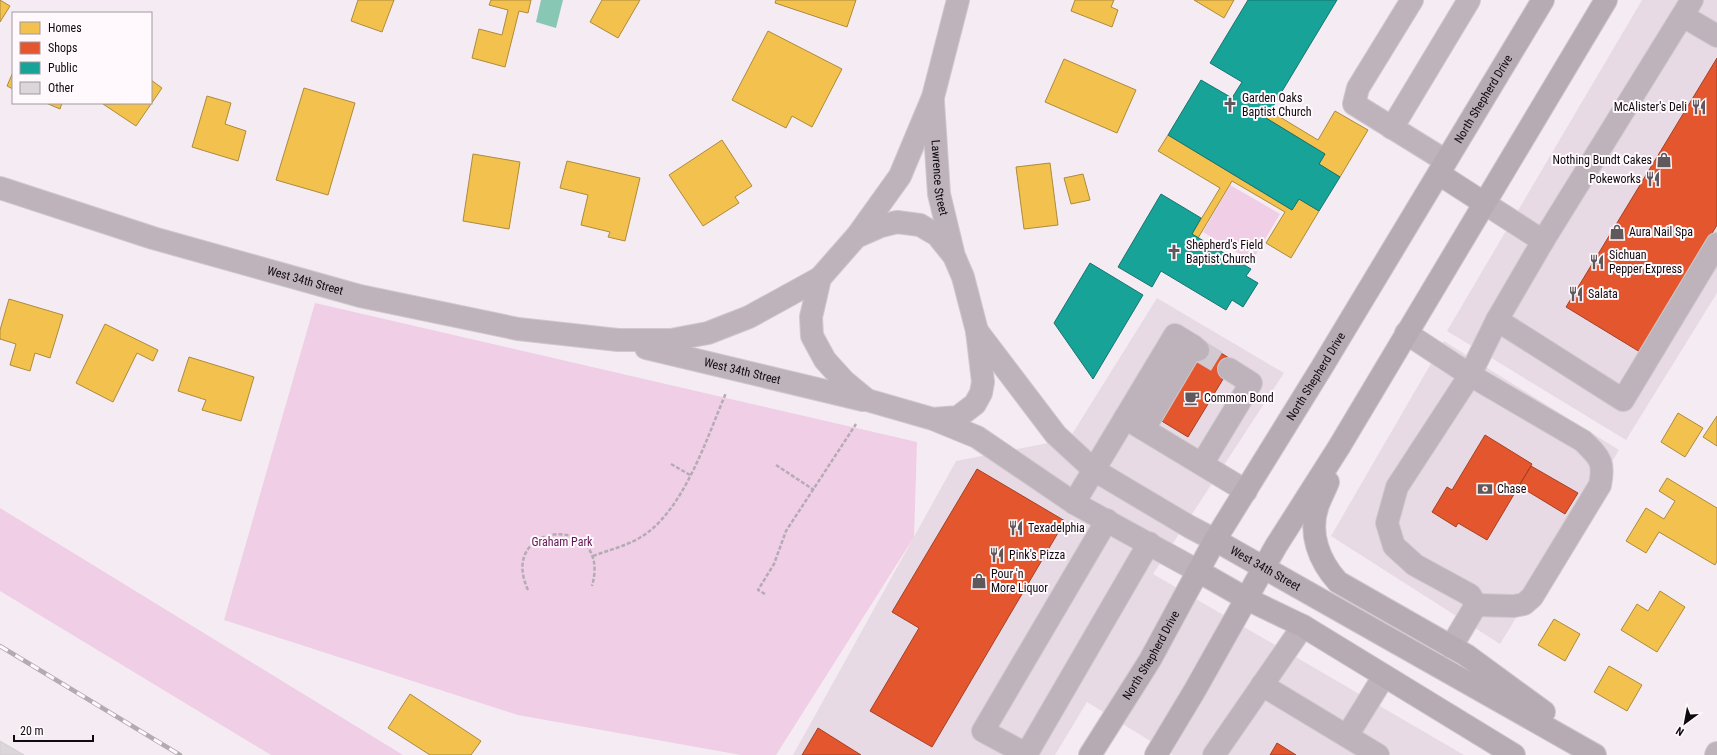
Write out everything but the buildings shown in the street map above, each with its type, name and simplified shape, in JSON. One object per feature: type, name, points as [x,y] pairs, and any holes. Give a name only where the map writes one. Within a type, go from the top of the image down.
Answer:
[{"type":"main road","name":"North Shepherd Drive","points":[[1090,755],[1150,660],[1215,540],[1443,167],[1543,0]]},
{"type":"main road","points":[[1156,755],[1263,569],[1338,447],[1606,0]]},
{"type":"main road","points":[[1443,167],[1484,203]]},
{"type":"main road","points":[[1338,447],[1314,521],[1314,538],[1326,569],[1338,582],[1466,655],[1545,713],[1569,740]]},
{"type":"main road","name":"West 34th Street","points":[[1215,540],[1263,569],[1595,755]]},
{"type":"main road","points":[[1198,571],[1247,599],[1303,626],[1514,755]]},
{"type":"street","name":"Lawrence Street","points":[[820,278],[856,237],[900,176],[933,97],[958,0]]},
{"type":"street","points":[[1412,0],[1358,88],[1354,104],[1392,128],[1443,167]]},
{"type":"street","points":[[1392,128],[1468,0]]},
{"type":"street","points":[[1476,605],[1470,595],[1416,565],[1394,546],[1386,523],[1397,487],[1470,375],[1497,320],[1543,241],[1688,8],[1717,36]]},
{"type":"street","name":"Lawrence Street","points":[[933,97],[939,194],[954,256]]},
{"type":"street","name":"West 34th Street","points":[[0,188],[153,238],[360,296],[518,329],[618,340],[670,340],[708,333],[749,317],[820,278]]},
{"type":"street","points":[[1484,203],[1543,241]]},
{"type":"street","points":[[856,237],[882,226],[897,222],[920,225],[936,235],[954,256],[963,277],[977,331],[983,382],[975,404],[958,417],[932,419]]},
{"type":"street","points":[[1497,320],[1623,400],[1717,244]]},
{"type":"street","points":[[820,278],[811,317],[812,336],[825,360],[844,381],[867,400]]},
{"type":"street","name":"West 34th Street","points":[[977,331],[1056,435],[1094,470],[1190,527],[1215,540]]},
{"type":"street","points":[[1406,333],[1470,375],[1583,441],[1597,456],[1602,465],[1600,485],[1532,597],[1524,604],[1514,606],[1476,605]]},
{"type":"street","points":[[1074,503],[1176,336],[1195,348],[1144,429]]},
{"type":"street","name":"West 34th Street","points":[[618,340],[736,370],[867,400],[932,419]]},
{"type":"street","points":[[1202,464],[1251,383],[1229,369]]},
{"type":"street","points":[[1125,418],[1246,491]]},
{"type":"street","points":[[932,419],[977,437],[1074,503],[1198,571]]},
{"type":"street","points":[[1107,520],[984,731],[1026,755],[1149,543]]},
{"type":"street","points":[[1451,647],[1476,605]]},
{"type":"street","points":[[1214,755],[1303,626]]},
{"type":"street","points":[[1347,736],[1384,676]]},
{"type":"street","points":[[1262,685],[1378,755]]},
{"type":"path","points":[[593,556],[624,546],[642,536],[654,526],[678,497],[690,475],[736,370]]},
{"type":"path","points":[[765,594],[758,590],[774,564],[786,531],[861,417],[867,400]]},
{"type":"path","points":[[671,464],[690,475]]},
{"type":"path","points":[[776,466],[814,490]]},
{"type":"path","points":[[528,590],[522,575],[525,556],[532,545],[543,538],[556,534],[569,535],[585,545],[593,556],[596,569],[592,586]]},
{"type":"shaded area","points":[[541,0],[563,0],[556,28],[536,22]]},
{"type":"shaded area","points":[[1642,0],[1717,0],[1717,293],[1626,440],[1447,331]]},
{"type":"shaded area","points":[[1157,298],[1284,373],[1153,574],[1464,755],[1173,755],[1087,702],[1055,755],[793,755],[956,461],[1069,439]]},
{"type":"shaded area","points":[[1444,341],[1619,450],[1500,644],[1331,536]]},
{"type":"green space","points":[[1230,185],[1280,214],[1252,261],[1203,232]]},
{"type":"green space","name":"Graham Park","points":[[315,303],[917,442],[914,537],[776,755],[741,755],[518,715],[224,620]]},
{"type":"green space","points":[[0,508],[403,755],[271,755],[0,591]]},
{"type":"tunnel","points":[[1198,350],[1229,369]]},
{"type":"railway","points":[[0,646],[180,755]]},
{"type":"place","name":"Garden Oaks Baptist Church","points":[[1230,105]]},
{"type":"place","name":"McAlister's Deli","points":[[1699,107]]},
{"type":"place","name":"Nothing Bundt Cakes","points":[[1664,160]]},
{"type":"place","name":"Pokeworks","points":[[1653,179]]},
{"type":"place","name":"Aura Nail Spa","points":[[1617,232]]},
{"type":"place","name":"Shepherd's Field Baptist Church","points":[[1174,252]]},
{"type":"place","name":"Sichuan Pepper Express","points":[[1597,262]]},
{"type":"place","name":"Salata","points":[[1576,294]]},
{"type":"place","name":"Common Bond","points":[[1192,398]]},
{"type":"place","name":"Chase","points":[[1485,489]]},
{"type":"place","name":"Texadelphia","points":[[1016,528]]},
{"type":"place","name":"Pink's Pizza","points":[[997,555]]},
{"type":"place","name":"Pour 'n More Liquor","points":[[979,581]]}]
